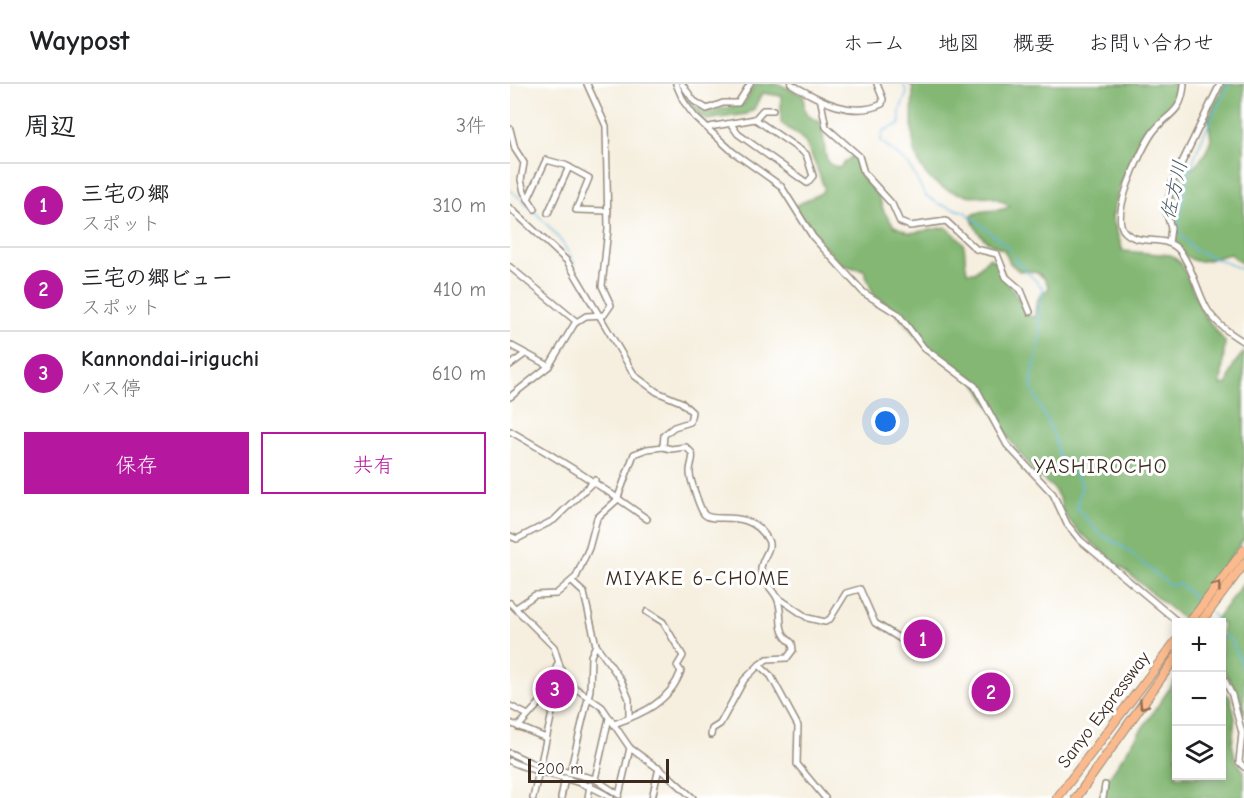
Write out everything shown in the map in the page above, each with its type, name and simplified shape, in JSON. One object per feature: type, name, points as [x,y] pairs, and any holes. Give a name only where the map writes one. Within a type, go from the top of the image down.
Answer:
[{"type":"highway","points":[[1193,618],[1244,550]]},
{"type":"highway","points":[[1204,618],[1244,564]]},
{"type":"highway","name":"Sanyo Expressway","points":[[1059,796],[1172,645]]},
{"type":"highway","name":"Sanyo Expressway","points":[[1076,798],[1172,663]]},
{"type":"street","points":[[510,397],[549,366],[577,322],[586,316],[608,313],[611,305],[602,286],[608,211],[606,126],[587,84]]},
{"type":"street","points":[[676,84],[687,108],[733,152],[781,186],[813,237],[864,293],[895,312],[924,348],[972,383],[1007,445],[1053,494],[1072,530],[1173,618]]},
{"type":"street","points":[[682,84],[698,106],[707,110],[723,103],[738,103],[750,84]]},
{"type":"street","points":[[791,84],[821,102],[859,108],[880,106],[883,99],[877,84]]},
{"type":"street","points":[[1184,84],[1183,96],[1176,113],[1150,136],[1120,205],[1118,219],[1122,228],[1132,237],[1169,243],[1179,251],[1191,270],[1205,307],[1216,321],[1244,342]]},
{"type":"street","points":[[1169,243],[1171,228],[1166,211],[1172,183],[1220,84]]},
{"type":"street","points":[[821,102],[826,127],[859,156],[864,174],[892,204],[900,222],[910,226],[946,221],[976,249],[997,254],[1006,277],[1021,290],[1030,312]]},
{"type":"street","points":[[709,127],[755,119],[763,110],[773,110]]},
{"type":"street","points":[[731,124],[738,134],[807,183],[813,176],[806,154],[755,119]]},
{"type":"street","points":[[510,129],[515,148],[524,163],[521,180],[528,199],[535,209]]},
{"type":"street","points":[[528,199],[546,160],[569,167],[590,178],[576,210],[608,211]]},
{"type":"street","points":[[548,213],[569,167]]},
{"type":"street","points":[[510,208],[567,261],[599,316],[615,338],[635,376],[657,392],[681,402],[692,412],[690,422],[674,427],[664,435],[663,447]]},
{"type":"street","points":[[510,267],[577,322]]},
{"type":"street","points":[[510,345],[549,366]]},
{"type":"street","points":[[510,365],[525,354]]},
{"type":"street","points":[[510,431],[595,480],[647,519]]},
{"type":"street","points":[[516,608],[535,595],[556,594],[572,582],[587,553],[597,518],[618,498],[634,454],[647,449],[686,447],[692,453],[691,479],[705,516],[712,519],[742,518],[767,538],[769,547],[761,571],[766,585],[776,596],[802,614],[825,622],[830,619],[846,593],[860,589],[874,622],[907,643]]},
{"type":"street","points":[[510,536],[517,539],[554,520],[595,480]]},
{"type":"street","points":[[572,582],[584,593],[596,645],[629,699],[629,718]]},
{"type":"street","points":[[711,735],[712,729],[720,725],[727,715],[731,699],[744,680],[770,658],[788,658],[793,650],[792,643],[783,636],[776,596]]},
{"type":"street","points":[[510,603],[550,642],[561,672],[533,798]]},
{"type":"street","points":[[614,724],[639,716],[657,703],[675,683],[681,671],[677,666],[683,656],[663,622],[647,612]]},
{"type":"street","points":[[570,772],[588,698],[591,656],[596,645]]},
{"type":"street","points":[[518,727],[547,692],[559,662]]},
{"type":"street","points":[[759,665],[771,676],[798,726],[797,764],[825,798]]},
{"type":"street","points":[[561,672],[572,687],[602,707],[630,748],[659,768],[693,798]]},
{"type":"street","points":[[1226,684],[1232,695],[1243,738],[1239,762],[1244,767]]},
{"type":"street","points":[[510,706],[528,715]]},
{"type":"street","points":[[595,779],[609,718]]},
{"type":"street","points":[[510,723],[546,738]]},
{"type":"street","points":[[510,753],[539,768],[570,772],[595,779],[619,795],[630,748]]},
{"type":"street","points":[[510,769],[511,761],[539,768],[590,785],[611,798]]},
{"type":"street","points":[[652,798],[659,768]]},
{"type":"street","points":[[561,798],[566,778]]},
{"type":"street","points":[[588,798],[590,785]]},
{"type":"street","points":[[1103,798],[1105,785]]},
{"type":"green space","points":[[755,84],[779,84],[804,96],[806,113],[820,122],[825,154],[829,164],[839,168],[852,156],[858,161],[862,177],[879,197],[884,212],[894,226],[910,233],[946,227],[963,243],[967,272],[975,272],[989,258],[1000,264],[1005,278],[1029,316],[1035,317],[1038,300],[1049,288],[1047,283],[1038,274],[1019,271],[1010,263],[1004,250],[983,237],[971,216],[981,211],[1000,210],[1010,206],[992,197],[966,195],[946,189],[931,180],[916,154],[912,122],[913,87],[909,84],[1179,84],[1172,109],[1155,122],[1136,148],[1119,190],[1112,217],[1123,251],[1171,255],[1181,263],[1204,315],[1225,342],[1221,385],[1227,384],[1234,364],[1244,352],[1244,539],[1185,618],[1182,618],[1077,530],[1063,512],[1060,499],[1053,488],[1034,472],[1010,440],[974,379],[921,342],[892,307],[874,296],[864,270],[841,265],[804,223],[795,206],[821,193],[824,189],[804,141],[781,123],[781,96],[762,93],[754,109],[747,114],[707,120],[698,115],[683,96],[704,113],[744,104]]},
{"type":"green space","points":[[1224,84],[1244,84],[1244,265],[1230,254],[1206,260],[1193,260],[1184,254],[1177,244],[1172,218],[1178,179],[1182,169],[1193,168],[1205,154],[1211,139],[1208,118]]},
{"type":"green space","points":[[1244,582],[1244,715],[1235,689],[1226,674],[1226,618],[1217,618]]},
{"type":"green space","points":[[1172,685],[1172,780],[1226,780],[1226,694],[1230,696],[1235,718],[1232,744],[1236,761],[1244,771],[1244,798],[1103,798],[1101,791]]},
{"type":"waterway","points":[[903,84],[907,93],[900,110],[900,124],[883,131],[881,141],[909,165],[925,195],[939,204],[965,212],[1008,247],[1016,261],[1043,288],[1039,311],[1041,338],[1032,377],[1032,389],[1055,438],[1058,455],[1082,483],[1077,508],[1100,534],[1125,548],[1170,585],[1179,584],[1200,602]]},
{"type":"waterway","name":"佐方川","points":[[1230,84],[1195,156],[1184,193],[1179,233],[1194,250],[1244,270]]},
{"type":"waterway","points":[[510,190],[552,230],[575,264]]},
{"type":"waterway","points":[[1212,613],[1215,618]]},
{"type":"waterway","points":[[1226,637],[1231,640],[1244,670]]},
{"type":"place","name":"三宅の郷","points":[[923,639]]},
{"type":"place","name":"Kannondai-iriguchi","points":[[555,689]]},
{"type":"place","name":"三宅の郷ビュー","points":[[991,692]]},
{"type":"district","name":"YASHIROCHO","points":[[1101,466]]},
{"type":"district","name":"MIYAKE 6-CHOME","points":[[698,578]]}]
